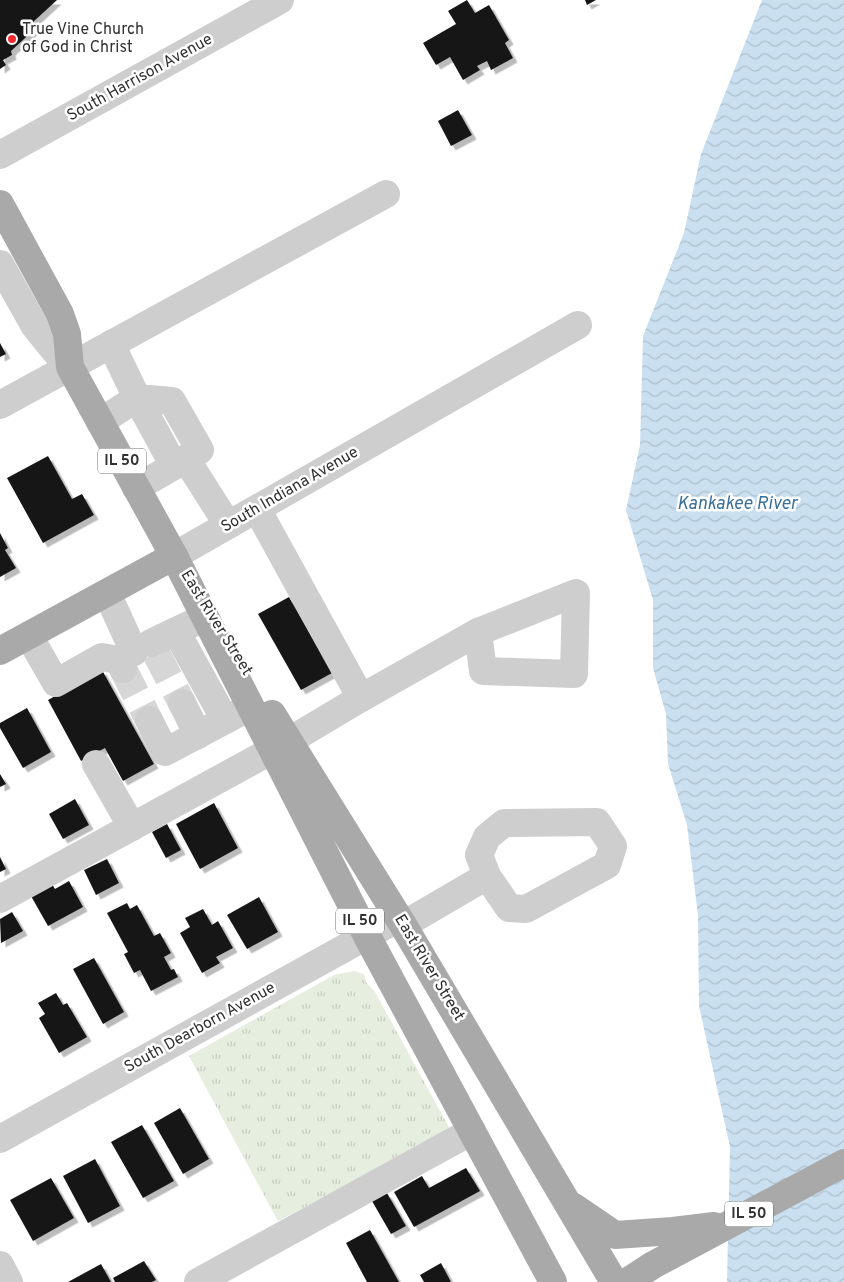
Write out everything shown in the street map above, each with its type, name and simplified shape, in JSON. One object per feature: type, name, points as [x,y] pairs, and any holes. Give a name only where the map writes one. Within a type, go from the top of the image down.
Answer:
[{"type":"main road","name":"East River Street","points":[[0,204],[60,314],[67,334],[70,366],[136,488],[281,746],[367,936],[553,1282]]},
{"type":"main road","name":"East River Street","points":[[174,556],[250,707],[281,746],[401,921],[614,1282]]},
{"type":"main road","name":"South Indiana Avenue","points":[[0,651],[174,556]]},
{"type":"main road","name":"IL 50","points":[[627,1282],[653,1265],[844,1163]]},
{"type":"main road","points":[[566,1202],[615,1236],[732,1223]]},
{"type":"street","name":"South Harrison Avenue","points":[[0,155],[280,0]]},
{"type":"street","points":[[0,405],[386,194]]},
{"type":"street","name":"East River Street","points":[[0,264],[34,325],[70,366]]},
{"type":"street","name":"South Indiana Avenue","points":[[174,556],[578,325]]},
{"type":"street","points":[[111,344],[137,398],[180,462],[228,525]]},
{"type":"street","points":[[100,422],[137,398]]},
{"type":"street","points":[[136,488],[180,462]]},
{"type":"street","points":[[257,508],[361,698]]},
{"type":"street","points":[[107,593],[137,655]]},
{"type":"street","points":[[29,636],[56,683],[102,657],[137,655],[176,631],[204,617]]},
{"type":"street","points":[[176,631],[225,720]]},
{"type":"street","points":[[0,899],[281,746],[478,632]]},
{"type":"street","points":[[182,703],[198,735]]},
{"type":"street","points":[[149,720],[165,752],[250,707]]},
{"type":"street","points":[[96,764],[132,827]]},
{"type":"street","points":[[598,822],[613,846],[607,865],[526,909],[509,908],[487,876],[479,855],[488,837],[504,823],[598,822]]},
{"type":"street","name":"South Dearborn Avenue","points":[[0,1139],[367,936],[401,921],[487,876]]},
{"type":"street","points":[[198,1282],[472,1131]]},
{"type":"street","points":[[0,1265],[9,1282]]},
{"type":"green space","points":[[354,971],[364,974],[366,982],[375,992],[451,1131],[278,1221],[189,1056],[334,975]]},
{"type":"water","name":"Kankakee River","points":[[762,0],[844,0],[844,1282],[727,1282],[730,1147],[699,1006],[698,915],[687,825],[668,764],[666,714],[653,668],[653,600],[626,510],[640,445],[643,336],[684,233],[701,154]]},
{"type":"building","name":"True Vine Church of God in Christ","points":[[0,0],[57,0],[32,23],[37,27],[11,51],[12,55],[3,60],[6,65],[0,69]]},
{"type":"building","points":[[467,0],[475,13],[489,5],[509,40],[505,43],[513,58],[491,70],[487,61],[477,66],[480,70],[463,80],[450,57],[436,65],[423,43],[456,24],[448,11]]},
{"type":"building","points":[[585,0],[596,0],[587,5]]},
{"type":"building","points":[[458,110],[472,135],[451,146],[438,121]]},
{"type":"building","points":[[0,343],[6,354],[0,357]]},
{"type":"building","points":[[48,456],[72,499],[82,494],[94,515],[43,543],[7,478]]},
{"type":"building","points":[[0,533],[8,548],[5,550],[16,568],[0,577]]},
{"type":"building","points":[[289,597],[332,673],[301,690],[258,614]]},
{"type":"building","points":[[102,670],[154,764],[123,781],[105,748],[81,761],[48,700]]},
{"type":"building","points":[[27,708],[51,752],[23,768],[0,728],[0,723]]},
{"type":"building","points":[[0,774],[6,784],[0,787]]},
{"type":"building","points":[[75,799],[89,825],[63,839],[49,814]]},
{"type":"building","points":[[214,803],[238,848],[200,869],[176,824]]},
{"type":"building","points":[[167,824],[181,850],[166,858],[152,832]]},
{"type":"building","points":[[0,857],[6,869],[0,872]]},
{"type":"building","points":[[107,859],[119,883],[96,895],[84,870]]},
{"type":"building","points":[[69,881],[83,907],[48,926],[31,896],[52,884],[55,889]]},
{"type":"building","points":[[259,897],[278,932],[247,949],[227,915]]},
{"type":"building","points":[[127,903],[130,909],[137,905],[154,936],[160,933],[171,953],[164,957],[171,970],[174,969],[178,977],[151,991],[140,970],[134,973],[124,954],[128,952],[107,913]]},
{"type":"building","points":[[203,909],[212,925],[218,921],[233,948],[216,957],[220,963],[202,973],[180,933],[190,927],[185,918]]},
{"type":"building","points":[[12,912],[23,931],[1,943],[0,919]]},
{"type":"building","points":[[94,958],[124,1012],[103,1024],[73,969]]},
{"type":"building","points":[[56,993],[63,1005],[67,1003],[87,1037],[59,1053],[39,1018],[45,1014],[38,1003]]},
{"type":"building","points":[[180,1108],[209,1159],[183,1174],[154,1123]]},
{"type":"building","points":[[142,1125],[174,1181],[143,1198],[111,1142]]},
{"type":"building","points":[[95,1159],[120,1206],[88,1223],[63,1176]]},
{"type":"building","points":[[466,1168],[480,1191],[414,1227],[394,1192],[422,1176],[429,1188]]},
{"type":"building","points":[[51,1178],[74,1218],[33,1241],[10,1200]]},
{"type":"building","points":[[387,1193],[406,1226],[391,1234],[372,1201]]},
{"type":"building","points":[[370,1230],[399,1282],[367,1282],[346,1243]]},
{"type":"building","points":[[144,1261],[156,1280],[152,1282],[115,1282],[113,1278]]},
{"type":"building","points":[[441,1263],[451,1282],[424,1282],[420,1275]]},
{"type":"building","points":[[101,1264],[111,1282],[68,1282]]},
{"type":"tunnel","points":[[156,653],[182,703]]},
{"type":"tunnel","points":[[123,669],[149,720]]},
{"type":"place","name":"True Vine Church of God in Christ","points":[[12,39]]}]
